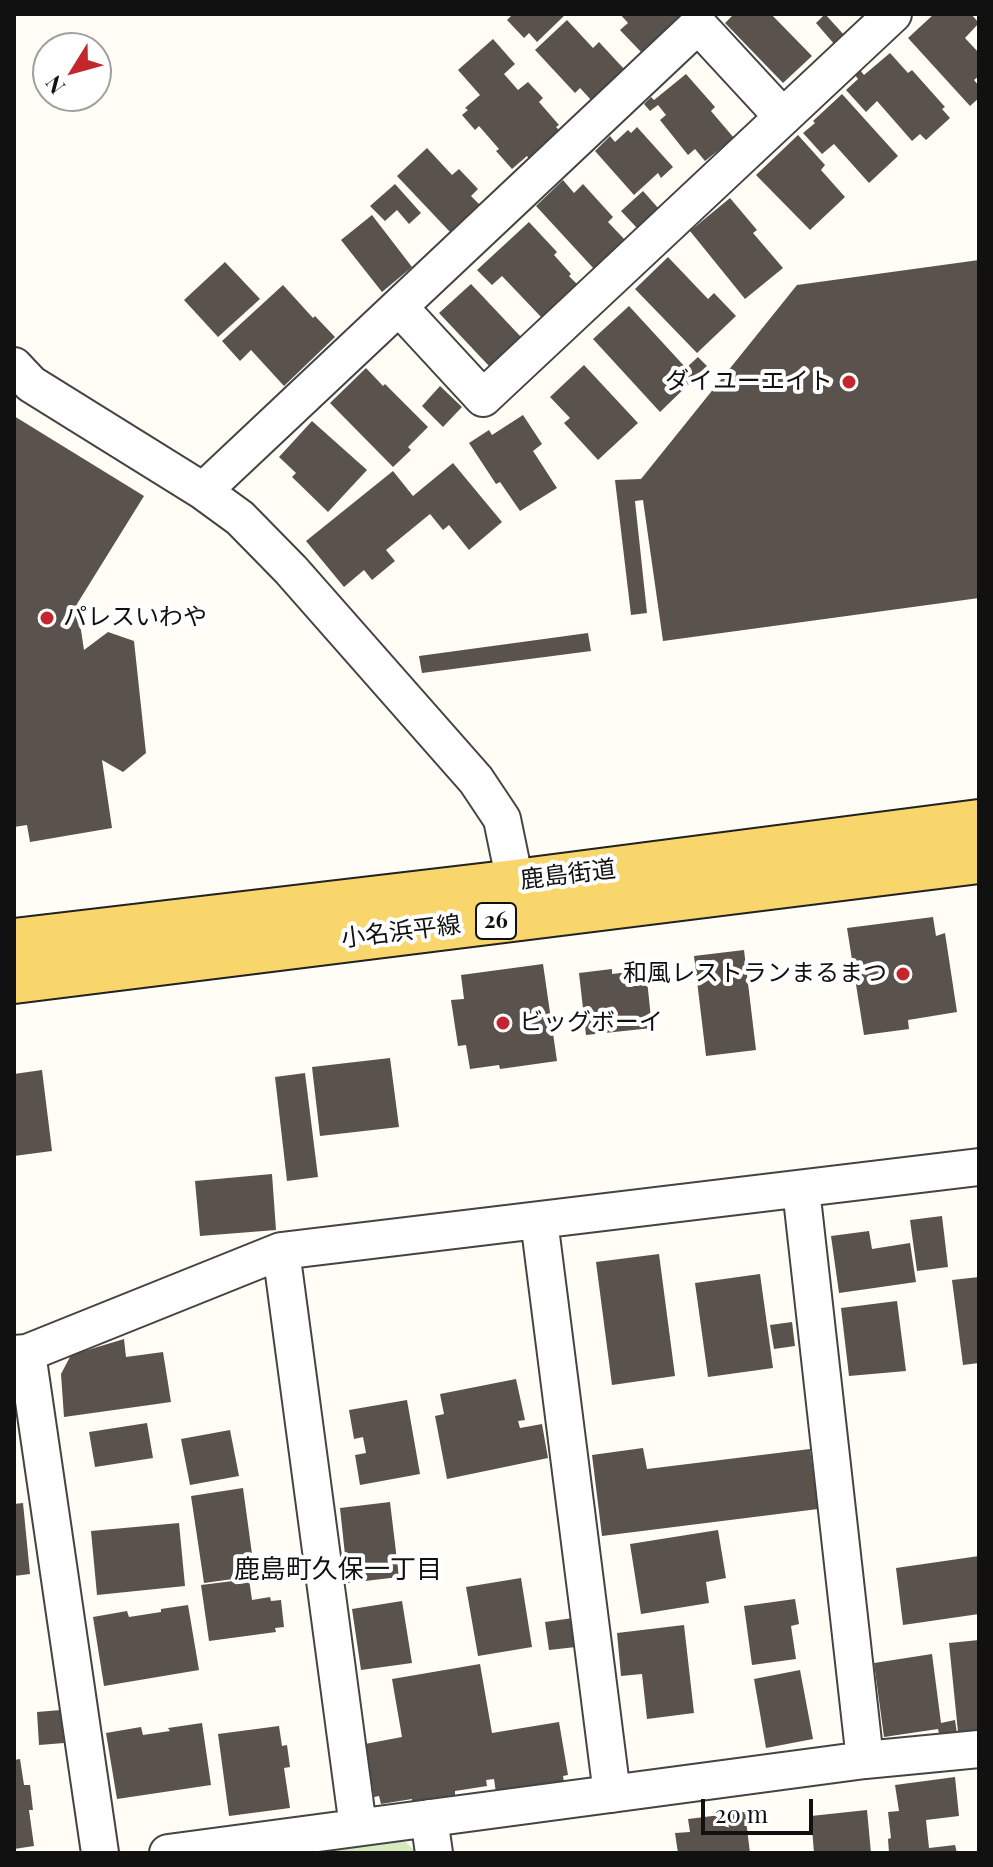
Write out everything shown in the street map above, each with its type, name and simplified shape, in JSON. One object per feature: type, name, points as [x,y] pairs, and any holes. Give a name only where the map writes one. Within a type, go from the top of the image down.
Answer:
[{"type":"main road","name":"鹿島街道","points":[[14,941],[515,882],[979,822]]},
{"type":"main road","name":"小名浜平線","points":[[14,981],[979,861]]},
{"type":"street","points":[[399,307],[483,398],[893,14]]},
{"type":"street","points":[[203,491],[698,25],[783,117]]},
{"type":"street","points":[[14,366],[31,384],[203,491],[240,518],[291,570],[476,780],[502,819],[515,882]]},
{"type":"street","points":[[100,1853],[21,1353],[281,1251],[979,1167]]},
{"type":"street","points":[[801,1189],[865,1760]]},
{"type":"street","points":[[539,1220],[612,1794]]},
{"type":"street","points":[[281,1251],[358,1827]]},
{"type":"street","points":[[168,1853],[865,1760],[979,1749]]},
{"type":"street","points":[[429,1818],[434,1853]]},
{"type":"green space","points":[[403,1840],[418,1853],[298,1853]]},
{"type":"building","points":[[513,14],[566,14],[537,42],[529,33],[524,38],[507,20]]},
{"type":"building","points":[[620,14],[683,14],[641,52],[620,30],[628,23]]},
{"type":"building","points":[[734,14],[771,14],[812,56],[783,83],[725,23]]},
{"type":"building","points":[[825,14],[845,36],[835,45],[816,23]]},
{"type":"building","points":[[934,14],[971,14],[979,23],[965,38],[979,53],[979,76],[974,80],[979,86],[979,98],[970,106],[908,38]]},
{"type":"building","points":[[567,20],[593,48],[599,42],[625,70],[592,101],[580,88],[575,93],[535,50]]},
{"type":"building","points":[[493,39],[515,64],[504,74],[518,90],[528,82],[543,98],[539,102],[559,125],[556,127],[560,131],[529,159],[527,156],[512,169],[479,126],[475,130],[462,115],[468,110],[465,108],[480,95],[458,70]]},
{"type":"building","points":[[890,53],[908,73],[912,70],[945,107],[942,109],[950,118],[926,140],[920,134],[912,141],[877,101],[866,112],[846,90],[858,79],[855,75],[860,70],[864,75]]},
{"type":"building","points":[[686,74],[715,107],[711,111],[734,138],[705,161],[695,149],[688,155],[660,120],[666,115],[658,105],[650,111],[644,104],[651,97],[654,100]]},
{"type":"building","points":[[842,94],[898,156],[869,183],[834,144],[822,154],[803,133]]},
{"type":"building","points":[[637,127],[673,167],[661,178],[658,173],[634,195],[595,151],[610,136],[615,142],[628,130],[631,133]]},
{"type":"building","points":[[798,135],[825,165],[821,170],[845,197],[810,230],[756,175]]},
{"type":"building","points":[[427,148],[452,175],[459,169],[478,189],[471,196],[480,205],[451,233],[397,176]]},
{"type":"building","points":[[563,180],[574,193],[583,184],[613,217],[608,222],[626,241],[595,270],[536,206]]},
{"type":"building","points":[[395,184],[421,213],[409,224],[397,210],[385,221],[370,206]]},
{"type":"building","points":[[643,191],[659,209],[637,228],[621,211]]},
{"type":"building","points":[[730,198],[757,230],[753,233],[783,268],[745,299],[690,231]]},
{"type":"building","points":[[372,215],[412,267],[382,292],[341,240]]},
{"type":"building","points":[[529,222],[557,252],[554,255],[578,285],[542,318],[502,276],[492,285],[477,270]]},
{"type":"building","points":[[668,257],[708,299],[714,293],[736,316],[697,353],[635,289]]},
{"type":"building","name":"ダイユーエイト","points":[[979,260],[979,598],[663,641],[643,500],[635,501],[647,613],[631,615],[615,480],[641,479],[797,285]]},
{"type":"building","points":[[225,262],[260,299],[218,337],[184,300]]},
{"type":"building","points":[[471,284],[521,337],[489,366],[439,313]]},
{"type":"building","points":[[283,285],[335,337],[284,386],[251,350],[240,361],[222,341]]},
{"type":"building","points":[[629,306],[686,368],[698,357],[708,367],[696,379],[692,376],[687,381],[689,384],[660,412],[593,339]]},
{"type":"building","points":[[584,365],[638,423],[598,460],[564,423],[570,418],[550,397]]},
{"type":"building","points":[[366,368],[428,427],[393,467],[330,403]]},
{"type":"building","points":[[440,386],[462,407],[443,427],[422,406]]},
{"type":"building","points":[[523,415],[542,444],[533,451],[557,488],[520,511],[500,482],[496,484],[469,443],[489,430],[492,435]]},
{"type":"building","name":"パレスいわや","points":[[14,416],[144,496],[77,604],[84,650],[108,632],[134,641],[146,753],[123,772],[102,760],[112,828],[30,842],[27,825],[14,827]]},
{"type":"building","points":[[312,421],[367,470],[328,512],[292,477],[296,473],[279,457]]},
{"type":"building","points":[[453,463],[502,522],[469,550],[449,525],[443,530],[430,514],[386,550],[395,561],[372,580],[364,570],[344,587],[306,541],[393,471],[413,496]]},
{"type":"building","points":[[588,633],[591,651],[422,673],[419,656]]},
{"type":"building","name":"和風レストランまるまつ","points":[[933,917],[936,936],[945,933],[957,1012],[908,1020],[909,1029],[864,1035],[847,928]]},
{"type":"building","points":[[744,950],[756,1050],[706,1056],[694,956]]},
{"type":"building","name":"ビッグボーイ","points":[[543,964],[557,1061],[500,1069],[499,1065],[470,1069],[466,1045],[458,1046],[451,1000],[464,999],[461,975]]},
{"type":"building","points":[[612,969],[612,974],[646,970],[652,1028],[586,1035],[579,973]]},
{"type":"building","points":[[390,1058],[399,1127],[320,1136],[312,1067]]},
{"type":"building","points":[[42,1070],[52,1151],[14,1156],[14,1074]]},
{"type":"building","points":[[305,1073],[318,1177],[287,1181],[275,1077]]},
{"type":"building","points":[[272,1174],[276,1230],[200,1236],[195,1181]]},
{"type":"building","points":[[942,1216],[948,1267],[917,1271],[910,1220]]},
{"type":"building","points":[[869,1231],[872,1249],[910,1243],[916,1282],[839,1293],[831,1236]]},
{"type":"building","points":[[659,1254],[675,1376],[612,1385],[596,1262]]},
{"type":"building","points":[[760,1274],[773,1368],[708,1377],[695,1283]]},
{"type":"building","points":[[979,1277],[979,1363],[963,1365],[952,1280]]},
{"type":"building","points":[[897,1301],[906,1371],[849,1376],[841,1308]]},
{"type":"building","points":[[792,1322],[795,1346],[774,1349],[770,1325]]},
{"type":"building","points":[[124,1339],[126,1357],[163,1352],[171,1402],[64,1417],[61,1374],[71,1355]]},
{"type":"building","points":[[516,1379],[525,1420],[518,1421],[520,1428],[542,1424],[548,1458],[447,1479],[435,1416],[444,1414],[440,1394]]},
{"type":"building","points":[[407,1400],[420,1474],[360,1485],[355,1455],[366,1453],[363,1437],[354,1439],[349,1410]]},
{"type":"building","points":[[147,1423],[153,1458],[95,1467],[89,1432]]},
{"type":"building","points":[[230,1430],[239,1476],[190,1485],[181,1439]]},
{"type":"building","points":[[643,1448],[647,1469],[810,1449],[818,1509],[602,1536],[592,1455]]},
{"type":"building","points":[[243,1488],[255,1576],[204,1583],[191,1496]]},
{"type":"building","points":[[390,1502],[399,1577],[348,1583],[340,1508]]},
{"type":"building","points":[[23,1503],[30,1574],[14,1576],[14,1504]]},
{"type":"building","points":[[179,1523],[185,1586],[97,1595],[91,1531]]},
{"type":"building","points":[[718,1530],[726,1578],[706,1582],[709,1603],[641,1614],[630,1544]]},
{"type":"building","points":[[979,1556],[979,1614],[903,1625],[896,1568]]},
{"type":"building","points":[[521,1578],[532,1647],[478,1656],[466,1587]]},
{"type":"building","points":[[249,1579],[252,1600],[270,1597],[271,1601],[281,1600],[284,1627],[275,1628],[276,1632],[209,1641],[201,1585]]},
{"type":"building","points":[[795,1599],[799,1624],[791,1626],[796,1659],[752,1665],[744,1606]]},
{"type":"building","points":[[402,1601],[412,1663],[361,1670],[352,1609]]},
{"type":"building","points":[[188,1605],[199,1670],[104,1686],[93,1617],[127,1611],[129,1617]]},
{"type":"building","points":[[573,1618],[576,1647],[549,1650],[545,1622]]},
{"type":"building","points":[[684,1625],[694,1713],[647,1719],[642,1674],[621,1676],[617,1633]]},
{"type":"building","points":[[979,1640],[979,1730],[958,1732],[949,1643]]},
{"type":"building","points":[[932,1654],[941,1723],[955,1720],[957,1734],[940,1737],[938,1729],[884,1737],[874,1663]]},
{"type":"building","points":[[480,1664],[492,1733],[559,1722],[568,1775],[563,1776],[564,1782],[496,1793],[494,1779],[486,1780],[487,1786],[455,1791],[455,1795],[381,1804],[379,1796],[374,1797],[365,1744],[402,1737],[392,1679]]},
{"type":"building","points":[[800,1670],[813,1739],[766,1748],[754,1679]]},
{"type":"building","points":[[61,1710],[64,1743],[39,1745],[37,1712]]},
{"type":"building","points":[[202,1723],[211,1785],[117,1799],[106,1733],[141,1727],[143,1735]]},
{"type":"building","points":[[279,1726],[282,1746],[287,1745],[290,1767],[284,1768],[290,1808],[229,1816],[218,1734]]},
{"type":"building","points":[[20,1759],[24,1785],[30,1785],[33,1810],[29,1810],[34,1846],[14,1849],[14,1760]]},
{"type":"building","points":[[955,1777],[959,1816],[926,1820],[929,1848],[955,1845],[957,1853],[889,1853],[888,1812],[899,1811],[895,1785]]},
{"type":"building","points":[[867,1810],[871,1853],[814,1853],[811,1816]]},
{"type":"building","points":[[745,1812],[750,1853],[678,1853],[675,1833],[690,1832],[688,1819]]},
{"type":"place","name":"ダイユーエイト","points":[[849,382]]},
{"type":"place","name":"パレスいわや","points":[[47,618]]},
{"type":"place","name":"和風レストランまるまつ","points":[[903,974]]},
{"type":"place","name":"ビッグボーイ","points":[[503,1023]]},
{"type":"district","name":"鹿島町久保一丁目","points":[[338,1570]]}]
